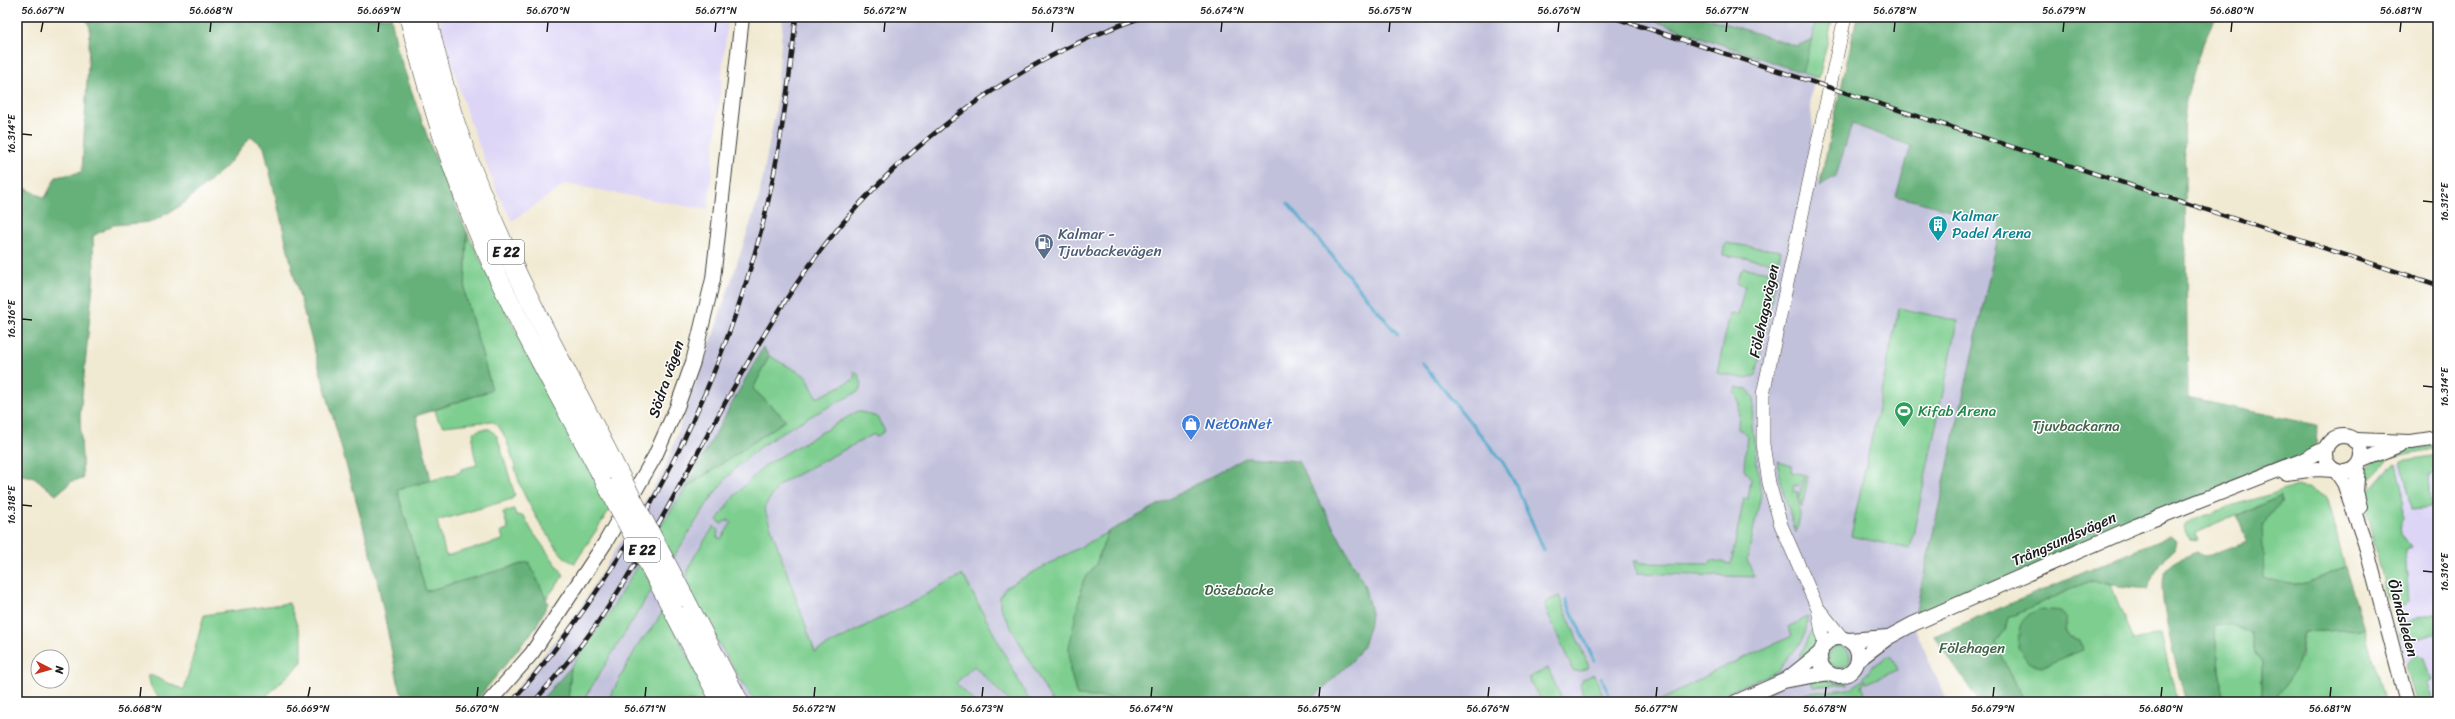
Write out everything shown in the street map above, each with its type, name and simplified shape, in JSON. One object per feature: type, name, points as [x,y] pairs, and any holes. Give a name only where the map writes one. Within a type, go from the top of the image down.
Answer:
[{"type":"highway","name":"E 22","points":[[409,17],[442,137],[473,219],[514,308],[614,481],[679,605],[739,702]]},
{"type":"highway","name":"E 22","points":[[427,17],[457,130],[483,198],[510,260],[614,481]]},
{"type":"highway","name":"E 22","points":[[679,605],[721,702]]},
{"type":"main road","name":"Södra vägen","points":[[489,702],[532,653],[605,543],[651,463],[677,407],[693,362],[713,279],[742,17]]},
{"type":"main road","points":[[2411,442],[2359,464],[2347,472],[2335,471],[2325,459],[2326,448],[2331,440],[2338,437],[2344,436],[2355,440],[2411,442],[2438,438]]},
{"type":"main road","points":[[2355,440],[2361,450],[2359,464]]},
{"type":"main road","name":"Trångsundsvägen","points":[[1858,660],[1889,637],[2136,526],[2301,461],[2326,448]]},
{"type":"main road","name":"Ölandsleden","points":[[2359,464],[2356,491],[2365,543]]},
{"type":"main road","name":"Trångsundsvägen","points":[[2256,478],[2300,470],[2335,471]]},
{"type":"main road","name":"Ölandsleden","points":[[2335,471],[2344,483],[2365,543],[2407,702]]},
{"type":"main road","name":"Trångsundsvägen","points":[[1846,640],[1889,637]]},
{"type":"main road","points":[[1786,680],[1833,639],[1846,640],[1856,648],[1858,660],[1853,671],[1847,674],[1835,676],[1829,673],[1822,663],[1823,649]]},
{"type":"main road","points":[[1736,702],[1786,680],[1829,673]]},
{"type":"street","name":"Fölehagsvägen","points":[[1845,17],[1764,394],[1763,444],[1769,483],[1781,526],[1818,607],[1846,640]]},
{"type":"street","name":"Fölehagsvägen","points":[[1818,607],[1823,649]]},
{"type":"shaded area","points":[[438,17],[728,17],[708,210],[566,184],[512,221],[497,192],[468,117]]},
{"type":"shaded area","points":[[783,17],[1828,17],[1810,100],[1819,186],[1836,175],[1852,124],[1911,146],[1896,196],[2002,223],[1913,624],[1947,702],[506,702],[579,610],[665,468],[712,338],[759,197],[776,109]]},
{"type":"shaded area","points":[[2438,455],[2438,702],[2416,702],[2362,494],[2368,491],[2387,468],[2396,463]]},
{"type":"green space","points":[[86,17],[391,17],[398,52],[431,147],[467,232],[465,294],[492,390],[416,416],[431,480],[397,490],[426,591],[529,562],[548,603],[536,627],[475,702],[405,702],[398,682],[374,565],[295,280],[264,147],[251,136],[226,167],[182,205],[152,222],[113,225],[93,236],[94,274],[80,416],[83,479],[72,481],[56,495],[34,477],[17,474],[20,321],[17,316],[17,184],[45,198],[56,177],[82,172],[90,28]]},
{"type":"green space","points":[[1643,17],[1705,17],[1797,46],[1812,39],[1803,73]]},
{"type":"green space","points":[[1817,17],[1833,17],[1819,78],[1803,73]]},
{"type":"green space","name":"Tjuvbackarna","points":[[1857,17],[2216,17],[2201,50],[2184,109],[2188,398],[2317,425],[2316,451],[1913,624],[2001,223],[1896,196],[1911,146],[1852,124],[1836,176],[1819,186]]},
{"type":"green space","points":[[467,232],[506,312],[610,509],[575,563],[565,558],[560,552],[544,530],[533,511],[522,490],[511,452],[498,426],[492,421],[444,426],[438,420],[435,410],[492,390],[465,294]]},
{"type":"green space","points":[[1725,243],[1781,251],[1778,263],[1723,255]]},
{"type":"green space","points":[[1744,268],[1777,273],[1756,375],[1747,379],[1717,373],[1730,314],[1738,315],[1745,286],[1737,284],[1739,274]]},
{"type":"green space","name":"Kifab Arena","points":[[1899,308],[1958,321],[1910,549],[1851,536]]},
{"type":"green space","points":[[763,347],[769,356],[753,389],[786,420],[685,489]]},
{"type":"green space","points":[[769,356],[806,376],[817,398],[855,379],[854,372],[857,372],[862,384],[859,391],[788,429],[754,452],[739,465],[725,480],[711,499],[673,558],[658,530],[685,489],[786,420],[753,389]]},
{"type":"green space","points":[[1736,387],[1748,390],[1754,398],[1752,425],[1761,495],[1747,560],[1755,577],[1637,573],[1633,561],[1638,561],[1638,563],[1710,564],[1711,560],[1731,564],[1744,498],[1748,499],[1751,479],[1744,469],[1747,434],[1738,429],[1739,401],[1734,393]]},
{"type":"green space","points":[[858,411],[877,417],[885,431],[876,437],[874,434],[787,480],[778,486],[764,508],[815,652],[963,575],[1030,702],[1010,702],[974,666],[956,683],[975,702],[873,702],[871,700],[869,702],[755,702],[716,639],[695,601],[687,576],[690,564],[714,526],[718,531],[717,537],[721,539],[732,522],[728,520],[721,524],[717,520],[735,495],[764,466]]},
{"type":"green space","points":[[483,429],[490,429],[497,436],[515,495],[512,499],[437,521],[446,556],[503,540],[501,531],[508,529],[503,512],[514,509],[516,515],[524,516],[532,531],[564,575],[546,599],[529,562],[426,592],[397,490],[461,472],[461,469],[477,465],[473,448],[473,437],[474,432]]},
{"type":"green space","points":[[2438,444],[2438,448],[2391,457],[2362,486],[2362,476],[2364,471],[2369,464],[2377,458],[2397,451]]},
{"type":"green space","points":[[2438,455],[2438,473],[2429,474],[2431,507],[2412,509],[2401,461]]},
{"type":"green space","name":"Dösebacke","points":[[1247,457],[1298,461],[1364,584],[1371,613],[1370,623],[1363,646],[1354,659],[1309,702],[1121,702],[1114,698],[1077,696],[1070,670],[1069,647],[1083,581],[1096,564],[1108,532]]},
{"type":"green space","points":[[1777,461],[1792,465],[1791,472],[1806,475],[1799,486],[1794,485],[1793,491],[1798,492],[1800,517],[1796,533],[1783,491]]},
{"type":"green space","points":[[2396,463],[2402,490],[2403,518],[2400,522],[2401,533],[2411,547],[2405,549],[2409,602],[2404,606],[2394,604],[2387,596],[2362,494],[2371,488],[2391,466]]},
{"type":"green space","points":[[1808,477],[1802,507],[1800,492]]},
{"type":"green space","points":[[2299,486],[2308,487],[2328,499],[2345,567],[2306,583],[2288,583],[2263,577],[2262,524],[2281,504],[2281,496],[2196,533],[2198,540],[2190,539],[2184,527],[2186,523],[2230,506]]},
{"type":"green space","points":[[2281,496],[2281,504],[2262,524],[2264,577],[2287,583],[2306,583],[2345,567],[2364,629],[2304,632],[2296,668],[2275,698],[2262,697],[2262,663],[2255,653],[2251,633],[2231,625],[2214,626],[2223,702],[2186,702],[2165,615],[2162,583],[2164,573],[2174,563],[2197,552],[2205,557],[2247,541],[2237,516]]},
{"type":"green space","points":[[1108,532],[1096,564],[1083,581],[1070,670],[1077,696],[1114,698],[1121,702],[1052,702],[1000,607],[1000,596],[1006,587]]},
{"type":"green space","name":"Fölehagen","points":[[2170,536],[2177,541],[2175,549],[2158,564],[2147,589],[2111,585],[2092,580],[2008,617],[2005,630],[1996,643],[2024,702],[1979,702],[1934,636]]},
{"type":"green space","points":[[639,563],[653,588],[582,702],[568,702],[571,667],[604,621]]},
{"type":"green space","points":[[2092,580],[2111,585],[2133,640],[2161,634],[2177,702],[2024,702],[1996,643],[2005,630],[2008,617]],"holes":[[[2064,624],[2064,629],[2067,635],[2080,639],[2058,659],[2041,667]]]},
{"type":"green space","points":[[1559,596],[1589,667],[1581,671],[1573,671],[1545,607],[1548,601]]},
{"type":"green space","points":[[289,603],[302,639],[302,662],[260,702],[163,702],[151,688],[148,674],[184,690],[204,615]]},
{"type":"green space","points":[[2042,609],[2061,611],[2067,618],[2064,630],[2067,635],[2080,639],[2083,650],[2041,667],[2029,663],[2018,648],[2021,622],[2028,615]]},
{"type":"green space","points":[[664,610],[711,702],[607,702],[639,643],[652,628]]},
{"type":"green space","points":[[2438,613],[2438,633],[2412,640],[2403,638],[2399,635],[2400,629],[2408,622],[2420,617]]},
{"type":"green space","points":[[1808,617],[1806,630],[1802,641],[1778,671],[1739,687],[1709,702],[1658,702],[1717,670],[1792,636],[1788,627]]},
{"type":"green space","points":[[1814,621],[1817,645],[1801,661],[1800,656],[1813,629]]},
{"type":"green space","points":[[2231,624],[2251,633],[2255,653],[2262,663],[2262,697],[2301,657],[2304,632],[2364,629],[2385,702],[2223,702],[2214,626]]},
{"type":"green space","points":[[1839,646],[1847,649],[1850,657],[1847,665],[1839,668],[1831,665],[1828,657],[1831,649]]},
{"type":"green space","points":[[2415,655],[2425,658],[2432,681],[2427,683],[2432,702],[2416,702],[2406,665]]},
{"type":"green space","points":[[1888,656],[1892,657],[1898,670],[1866,683],[1863,678],[1873,666]]},
{"type":"green space","points":[[571,667],[568,702],[539,702]]},
{"type":"green space","points":[[1548,668],[1563,702],[1542,702],[1528,678]]},
{"type":"green space","points":[[1594,674],[1606,702],[1587,702],[1580,685],[1583,679]]},
{"type":"green space","points":[[1826,680],[1837,683],[1847,682],[1848,684],[1813,687],[1811,681]]},
{"type":"green space","points":[[1862,680],[1864,684],[1862,686],[1868,702],[1777,702],[1808,693],[1849,689]]},
{"type":"waterway","points":[[1288,203],[1398,335]]},
{"type":"waterway","points":[[1422,363],[1502,461],[1516,485],[1544,550]]},
{"type":"waterway","points":[[1566,600],[1594,660]]},
{"type":"waterway","points":[[1601,677],[1612,702]]},
{"type":"railway","points":[[512,702],[555,649],[595,594],[632,536],[665,477],[695,416],[722,353],[744,288],[769,197],[783,120],[796,17]]},
{"type":"railway","points":[[534,702],[589,635],[623,584],[649,541],[745,368],[797,283],[830,239],[866,197],[906,158],[949,122],[994,89],[1042,61],[1092,37],[1143,17]]},
{"type":"railway","points":[[1612,17],[2438,285]]},
{"type":"place","name":"Kalmar Padel Arena","points":[[1938,242]]},
{"type":"place","name":"Kalmar - Tjuvbackevägen","points":[[1044,260]]},
{"type":"place","name":"Kifab Arena","points":[[1904,428]]},
{"type":"place","name":"NetOnNet","points":[[1191,441]]}]
